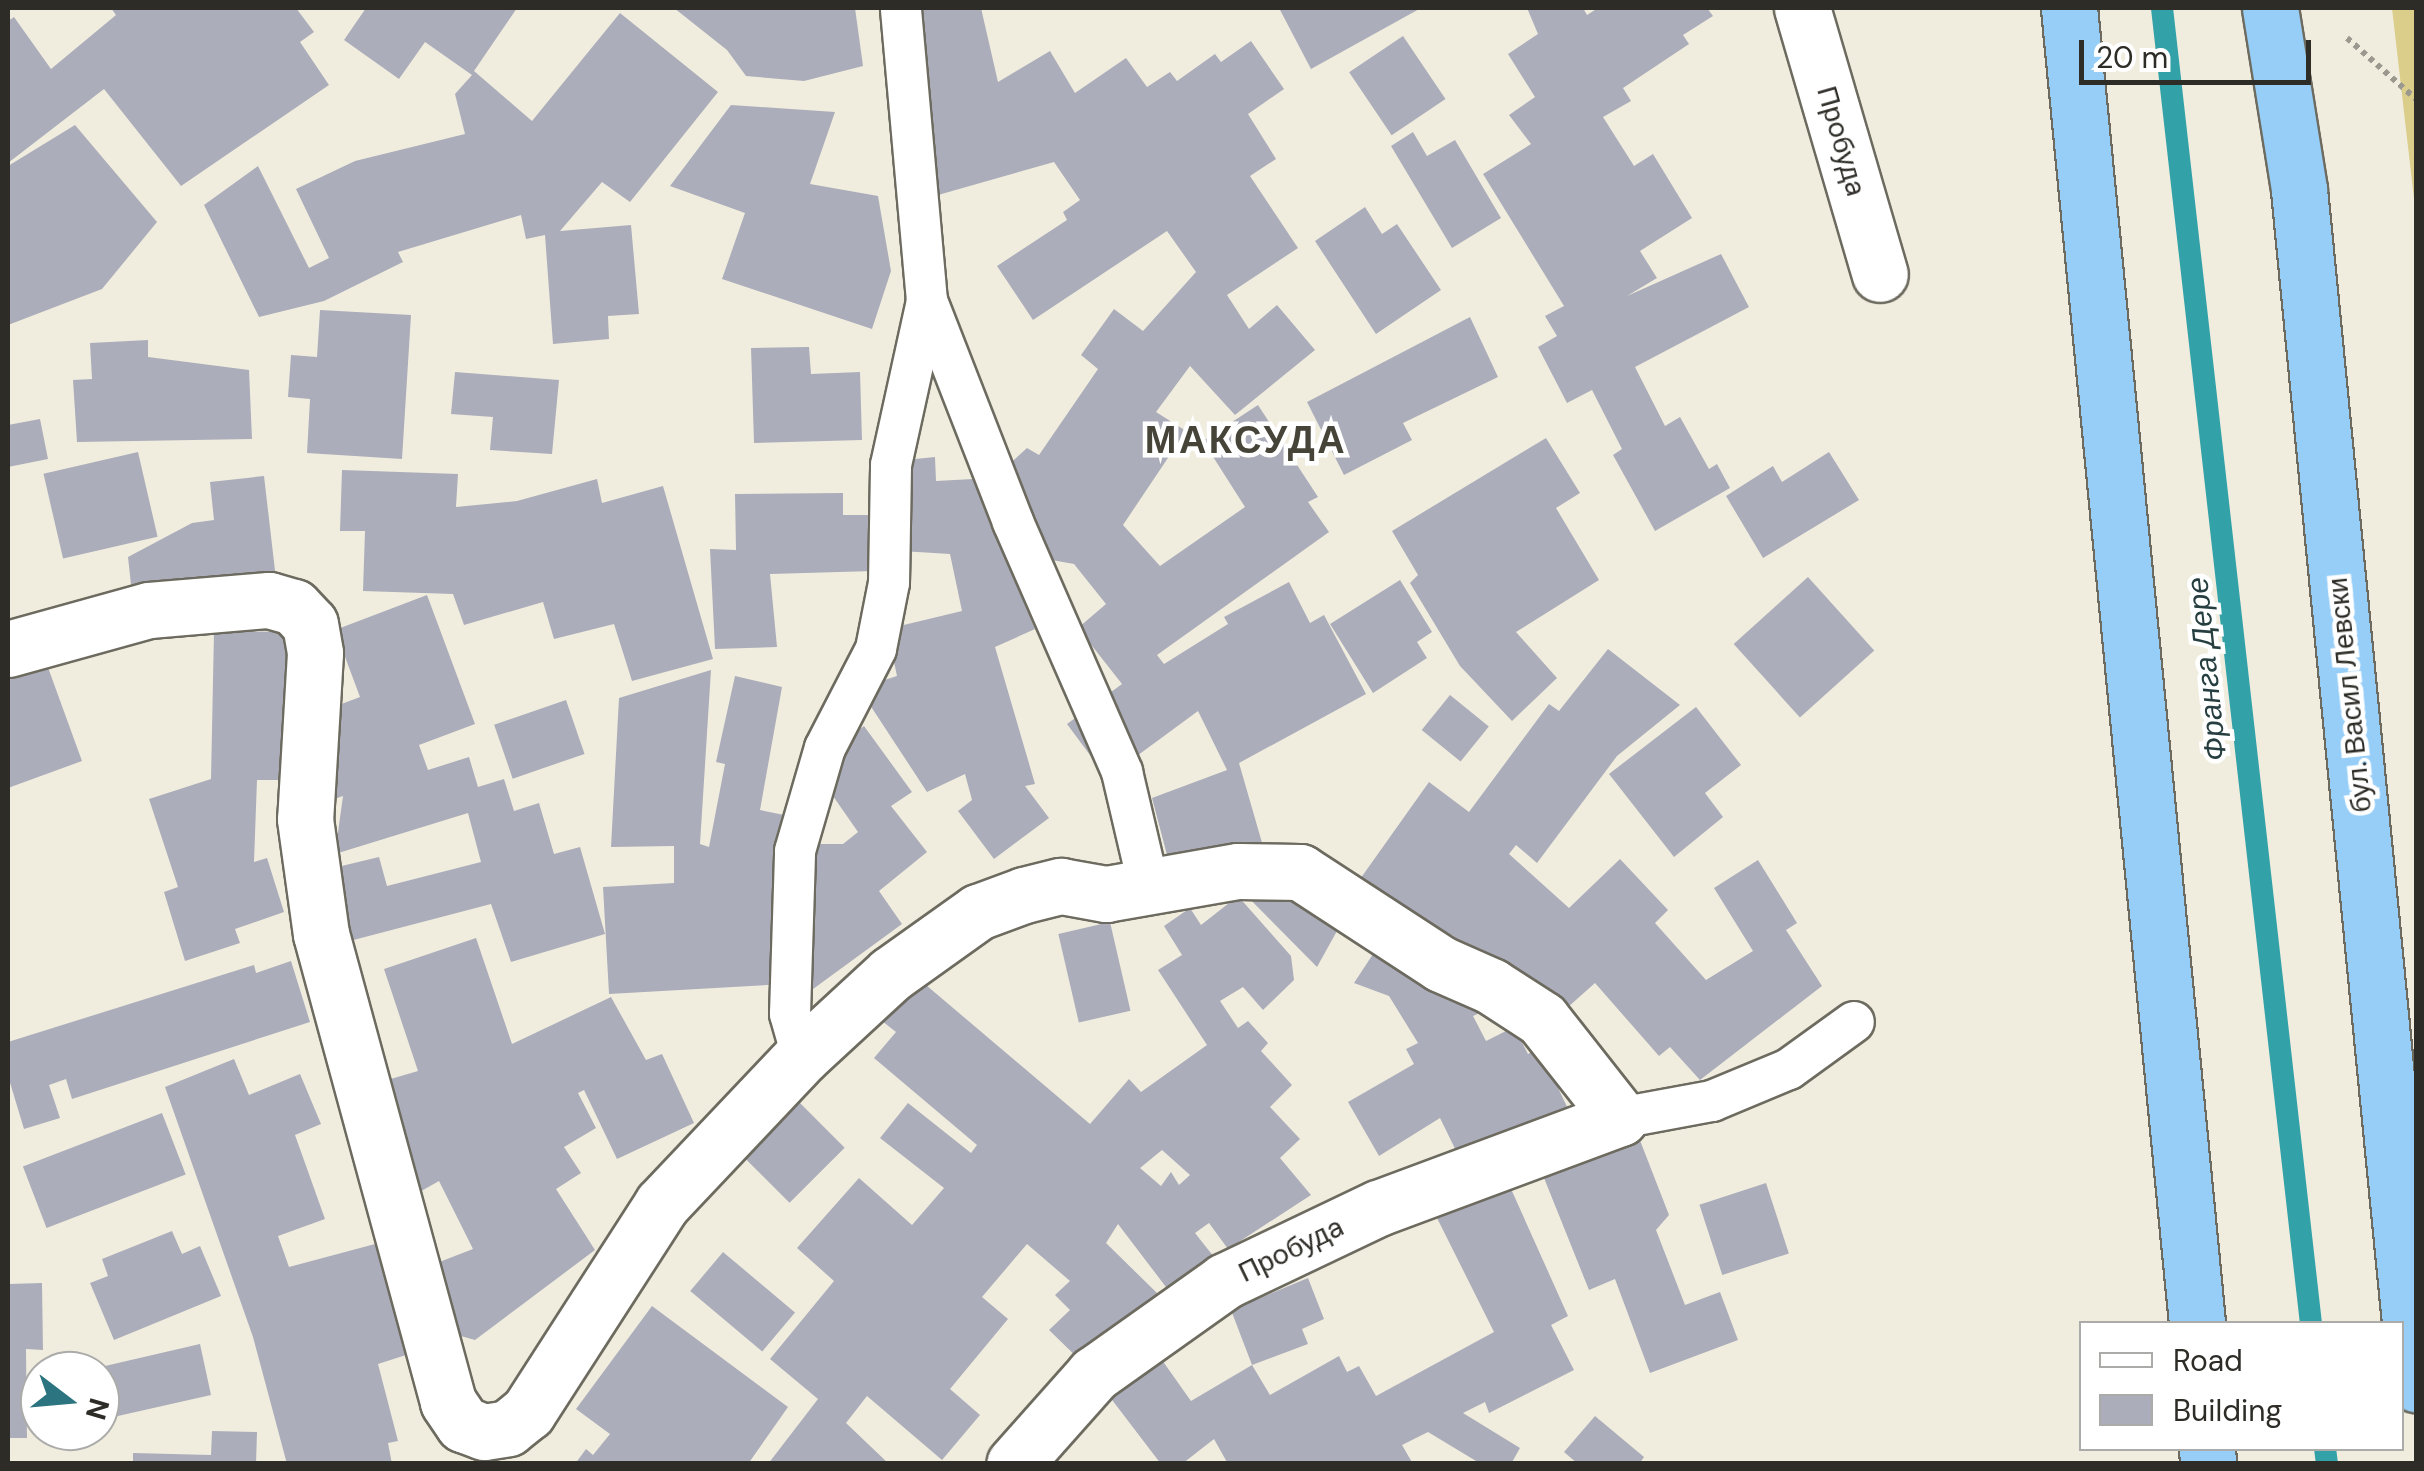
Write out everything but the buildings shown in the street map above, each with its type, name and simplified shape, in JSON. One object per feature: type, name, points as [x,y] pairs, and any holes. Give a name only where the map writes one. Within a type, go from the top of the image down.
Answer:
[{"type":"highway","points":[[2070,8],[2197,1321]]},
{"type":"highway","name":"бул. Васил Левски","points":[[2270,8],[2299,190],[2416,1384]]},
{"type":"highway","points":[[2180,1321],[2188,1213]]},
{"type":"street","name":"Прoбудa","points":[[1802,8],[1880,274]]},
{"type":"street","points":[[8,649],[149,610],[269,600],[294,607],[310,624],[315,654],[305,819],[321,934],[448,1402],[463,1424],[484,1432],[508,1428],[528,1412],[662,1204],[802,1056],[891,974],[978,912],[1061,886],[1106,894],[1238,871],[1300,872],[1441,964],[1491,986],[1542,1019],[1620,1118]]},
{"type":"street","name":"Прoбудa","points":[[1014,1464],[1094,1374],[1226,1281],[1378,1208],[1620,1118]]},
{"type":"lane","points":[[901,8],[927,301],[1013,522],[1122,772],[1150,887]]},
{"type":"lane","points":[[802,1056],[790,1014],[795,851],[824,748],[876,649],[889,583],[891,465],[927,301]]},
{"type":"lane","points":[[1620,1118],[1712,1101],[1789,1069],[1854,1022]]},
{"type":"path","points":[[2342,34],[2416,100]]},
{"type":"shaded area","points":[[2392,8],[2416,8],[2416,216]]},
{"type":"waterway","name":"Франга Дере","points":[[2162,8],[2311,1321]]},
{"type":"waterway","name":"Франга Дере","points":[[2325,1451],[2327,1464]]},
{"type":"district","name":"МАКСУДА","points":[[1246,441]]}]
